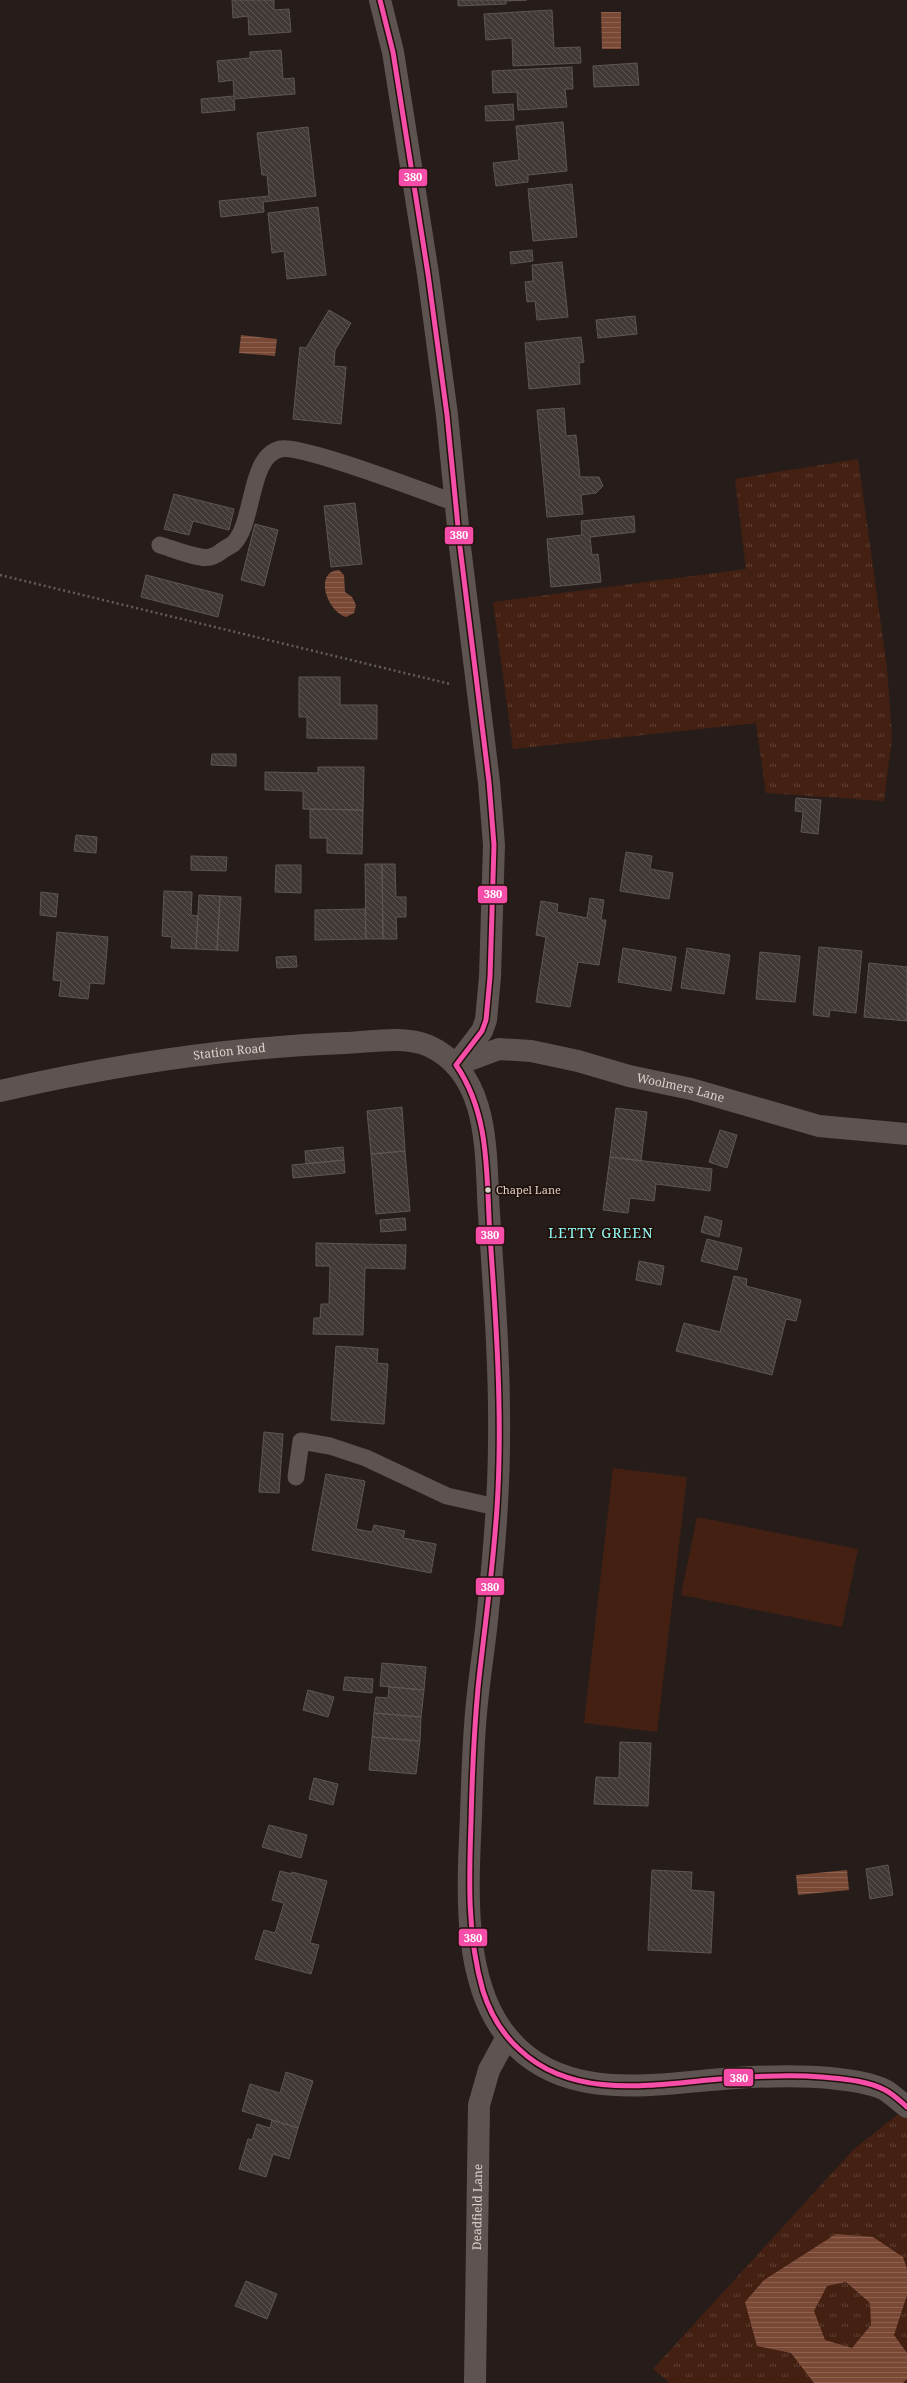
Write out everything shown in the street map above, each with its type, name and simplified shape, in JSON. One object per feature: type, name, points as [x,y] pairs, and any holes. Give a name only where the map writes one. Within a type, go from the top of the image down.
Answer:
[{"type":"street","points":[[380,0],[393,52],[428,274],[447,415],[489,782],[494,846],[490,977],[486,1020],[482,1031],[456,1065],[468,1079],[482,1124],[498,1388],[499,1440],[496,1507],[488,1608],[476,1714],[469,1856],[470,1918],[483,1992],[492,2015],[507,2037],[525,2056],[559,2075],[584,2082],[635,2086],[738,2078],[810,2076],[851,2080],[884,2089],[907,2107]]},
{"type":"street","name":"Station Road","points":[[0,1091],[51,1079],[281,1045],[398,1040],[430,1047],[456,1065]]},
{"type":"street","name":"Woolmers Lane","points":[[456,1065],[499,1049],[531,1051],[578,1061],[629,1076],[691,1089],[819,1126],[907,1134]]},
{"type":"street","name":"Deadfield Lane","points":[[475,2383],[479,2105],[489,2070],[507,2037]]},
{"type":"lane","points":[[160,545],[202,558],[215,556],[234,543],[242,528],[261,465],[269,455],[280,449],[296,450],[364,471],[456,503]]},
{"type":"lane","points":[[296,1477],[301,1441],[330,1446],[366,1458],[447,1496],[496,1507]]},
{"type":"path","points":[[0,575],[253,634],[478,691]]},
{"type":"green space","points":[[858,459],[887,668],[892,737],[884,801],[766,793],[756,723],[513,749],[493,602],[746,569],[735,479]]},
{"type":"green space","points":[[613,1468],[687,1477],[657,1732],[584,1723]]},
{"type":"green space","points":[[697,1517],[858,1549],[842,1627],[681,1595]]},
{"type":"green space","points":[[907,2107],[907,2383],[670,2383],[653,2369],[853,2150]]},
{"type":"shaded area","points":[[601,12],[621,12],[621,49],[602,49]]},
{"type":"shaded area","points":[[241,335],[277,339],[275,356],[239,353]]},
{"type":"shaded area","points":[[339,570],[344,575],[345,592],[352,597],[356,605],[354,613],[346,617],[333,607],[328,600],[326,592],[325,584],[327,577],[331,572]]},
{"type":"shaded area","points":[[847,1870],[849,1890],[798,1895],[796,1875]]},
{"type":"shaded area","points":[[836,2234],[873,2237],[903,2257],[907,2269],[907,2295],[894,2335],[907,2353],[907,2379],[903,2383],[814,2383],[791,2353],[757,2346],[745,2302],[764,2280]],"holes":[[[846,2282],[870,2303],[871,2325],[852,2348],[825,2340],[814,2311],[827,2286]]]},
{"type":"building","points":[[232,0],[274,0],[274,10],[289,9],[291,32],[249,35],[248,16],[233,18]]},
{"type":"building","points":[[458,0],[527,0],[506,1],[506,4],[458,6]]},
{"type":"building","points":[[552,10],[554,48],[580,47],[581,63],[513,66],[512,38],[486,40],[484,14]]},
{"type":"building","points":[[281,50],[283,79],[294,78],[295,94],[234,99],[235,110],[202,113],[201,99],[234,96],[233,80],[219,82],[217,61],[250,58],[250,52]]},
{"type":"building","points":[[637,63],[639,85],[594,87],[593,66]]},
{"type":"building","points":[[572,67],[573,89],[565,89],[567,107],[518,110],[517,92],[493,93],[492,71]]},
{"type":"building","points":[[513,104],[514,120],[486,121],[485,106]]},
{"type":"building","points":[[563,122],[567,171],[528,175],[528,182],[496,186],[493,163],[519,160],[516,126]]},
{"type":"building","points":[[308,127],[316,196],[263,202],[264,212],[221,217],[219,201],[269,196],[267,175],[262,175],[257,133]]},
{"type":"building","points":[[572,184],[577,237],[533,241],[528,189]]},
{"type":"building","points":[[318,207],[326,275],[287,279],[284,251],[272,253],[268,213]]},
{"type":"building","points":[[532,250],[533,261],[511,264],[510,252]]},
{"type":"building","points":[[562,262],[568,317],[537,320],[535,301],[527,302],[525,282],[533,281],[532,265]]},
{"type":"building","points":[[329,310],[351,323],[335,350],[334,366],[346,367],[341,424],[293,419],[300,347],[306,348]]},
{"type":"building","points":[[635,316],[637,334],[598,338],[596,320]]},
{"type":"building","points":[[581,337],[584,362],[579,363],[580,384],[529,389],[525,343]]},
{"type":"building","points":[[564,408],[566,436],[576,435],[580,477],[599,477],[603,486],[596,493],[581,495],[583,514],[547,517],[537,410]]},
{"type":"building","points":[[174,494],[234,509],[229,530],[193,521],[189,535],[164,529]]},
{"type":"building","points":[[355,503],[362,564],[331,567],[324,506]]},
{"type":"building","points":[[634,516],[635,532],[590,537],[592,555],[598,554],[601,582],[551,587],[547,539],[582,535],[581,521]]},
{"type":"building","points":[[255,524],[278,530],[264,586],[241,580]]},
{"type":"building","points":[[146,575],[223,595],[218,617],[141,597]]},
{"type":"building","points":[[299,677],[340,677],[340,705],[377,705],[377,739],[307,738],[307,717],[299,717]]},
{"type":"building","points":[[212,754],[236,754],[236,766],[211,765]]},
{"type":"building","points":[[318,767],[364,767],[363,810],[303,809],[303,791],[265,790],[265,772],[318,773]]},
{"type":"building","points":[[796,798],[821,800],[818,834],[801,832],[803,812],[795,811]]},
{"type":"building","points":[[310,809],[363,810],[362,854],[327,853],[327,838],[310,838]]},
{"type":"building","points":[[76,835],[97,837],[96,853],[74,851]]},
{"type":"building","points":[[626,852],[652,856],[650,869],[673,873],[669,899],[620,891]]},
{"type":"building","points":[[191,856],[227,857],[226,871],[191,870]]},
{"type":"building","points":[[365,864],[382,864],[383,939],[366,939]]},
{"type":"building","points":[[382,864],[395,864],[396,897],[406,897],[406,917],[396,917],[397,939],[383,939]]},
{"type":"building","points":[[276,865],[301,865],[301,893],[275,892]]},
{"type":"building","points":[[164,891],[192,892],[191,915],[198,916],[196,949],[171,948],[172,937],[162,936]]},
{"type":"building","points":[[41,892],[58,894],[56,917],[40,915]]},
{"type":"building","points":[[199,895],[220,896],[217,950],[196,949]]},
{"type":"building","points":[[220,896],[241,897],[238,951],[217,950]]},
{"type":"building","points":[[590,898],[604,900],[601,920],[606,920],[599,965],[578,962],[570,1007],[536,1002],[546,937],[536,935],[541,901],[558,904],[557,912],[587,918]]},
{"type":"building","points":[[365,909],[366,939],[315,940],[315,910]]},
{"type":"building","points":[[57,932],[108,937],[104,984],[90,983],[88,999],[59,996],[61,981],[53,980]]},
{"type":"building","points":[[819,947],[862,951],[856,1013],[830,1010],[829,1017],[813,1015]]},
{"type":"building","points":[[623,948],[676,957],[671,991],[618,982]]},
{"type":"building","points":[[687,948],[730,955],[724,994],[681,988]]},
{"type":"building","points":[[760,952],[800,956],[795,1002],[756,999]]},
{"type":"building","points":[[296,956],[297,967],[277,968],[276,957]]},
{"type":"building","points":[[869,963],[907,967],[907,1021],[864,1017]]},
{"type":"building","points":[[402,1107],[405,1151],[371,1154],[367,1111]]},
{"type":"building","points":[[616,1108],[647,1112],[641,1161],[610,1157]]},
{"type":"building","points":[[720,1130],[737,1135],[727,1168],[709,1162]]},
{"type":"building","points":[[343,1147],[344,1160],[306,1164],[305,1151]]},
{"type":"building","points":[[405,1151],[410,1211],[376,1214],[371,1154]]},
{"type":"building","points":[[610,1157],[712,1169],[710,1191],[656,1184],[654,1201],[630,1198],[628,1213],[603,1210]]},
{"type":"building","points":[[344,1160],[345,1173],[293,1178],[292,1165]]},
{"type":"building","points":[[705,1216],[722,1221],[719,1237],[701,1232]]},
{"type":"building","points":[[405,1218],[406,1230],[381,1232],[380,1220]]},
{"type":"building","points":[[707,1239],[742,1248],[737,1270],[701,1261]]},
{"type":"building","points":[[316,1243],[406,1245],[405,1269],[365,1268],[363,1335],[313,1334],[314,1318],[320,1318],[321,1304],[329,1304],[330,1266],[316,1266]]},
{"type":"building","points":[[639,1261],[664,1266],[661,1285],[636,1280]]},
{"type":"building","points":[[734,1276],[747,1279],[746,1286],[801,1300],[796,1321],[786,1319],[772,1375],[676,1351],[684,1323],[720,1332]]},
{"type":"building","points":[[336,1346],[378,1349],[377,1363],[388,1364],[384,1424],[331,1420]]},
{"type":"building","points":[[264,1432],[283,1434],[279,1493],[259,1492]]},
{"type":"building","points":[[326,1474],[365,1481],[356,1529],[372,1532],[374,1525],[405,1531],[403,1538],[436,1544],[431,1573],[312,1550]]},
{"type":"building","points":[[382,1663],[426,1667],[424,1690],[380,1686]]},
{"type":"building","points":[[345,1677],[373,1679],[372,1693],[343,1690]]},
{"type":"building","points":[[389,1687],[424,1690],[421,1717],[374,1713],[376,1697],[388,1698]]},
{"type":"building","points":[[308,1690],[334,1697],[328,1717],[303,1710]]},
{"type":"building","points":[[374,1713],[421,1717],[420,1741],[372,1737]]},
{"type":"building","points":[[372,1737],[420,1741],[416,1774],[369,1770]]},
{"type":"building","points":[[620,1742],[651,1743],[648,1806],[594,1804],[596,1777],[619,1778]]},
{"type":"building","points":[[314,1778],[338,1784],[333,1805],[309,1799]]},
{"type":"building","points":[[269,1825],[307,1835],[301,1858],[262,1847]]},
{"type":"building","points":[[888,1865],[893,1895],[870,1899],[866,1869]]},
{"type":"building","points":[[652,1870],[692,1872],[691,1890],[714,1892],[711,1953],[648,1950]]},
{"type":"building","points":[[280,1871],[292,1874],[292,1872],[327,1881],[310,1943],[319,1945],[311,1974],[255,1959],[264,1930],[275,1933],[284,1903],[272,1900]]},
{"type":"building","points":[[286,2072],[313,2081],[298,2128],[242,2111],[250,2084],[280,2093]]},
{"type":"building","points":[[272,2120],[298,2128],[289,2159],[273,2154],[266,2177],[239,2169],[248,2139],[252,2140],[257,2124],[270,2128]]},
{"type":"building","points":[[246,2281],[277,2294],[267,2319],[235,2306]]},
{"type":"transit line","name":"380","points":[[380,0],[393,52],[428,274],[447,415],[460,547],[489,782],[494,845],[490,977],[486,1020],[482,1031],[456,1065]]},
{"type":"transit line","name":"380","points":[[456,1065],[476,1105],[485,1148],[498,1363],[499,1458],[497,1515],[474,1738],[470,1864],[470,1907],[474,1949],[483,1991],[489,2007],[502,2030],[520,2050],[540,2065],[562,2076],[586,2082],[635,2086],[766,2076],[822,2077],[854,2080],[870,2084],[885,2090],[907,2107]]},
{"type":"place","name":"Chapel Lane","points":[[488,1190]]},
{"type":"district","name":"LETTY GREEN","points":[[601,1233]]}]
